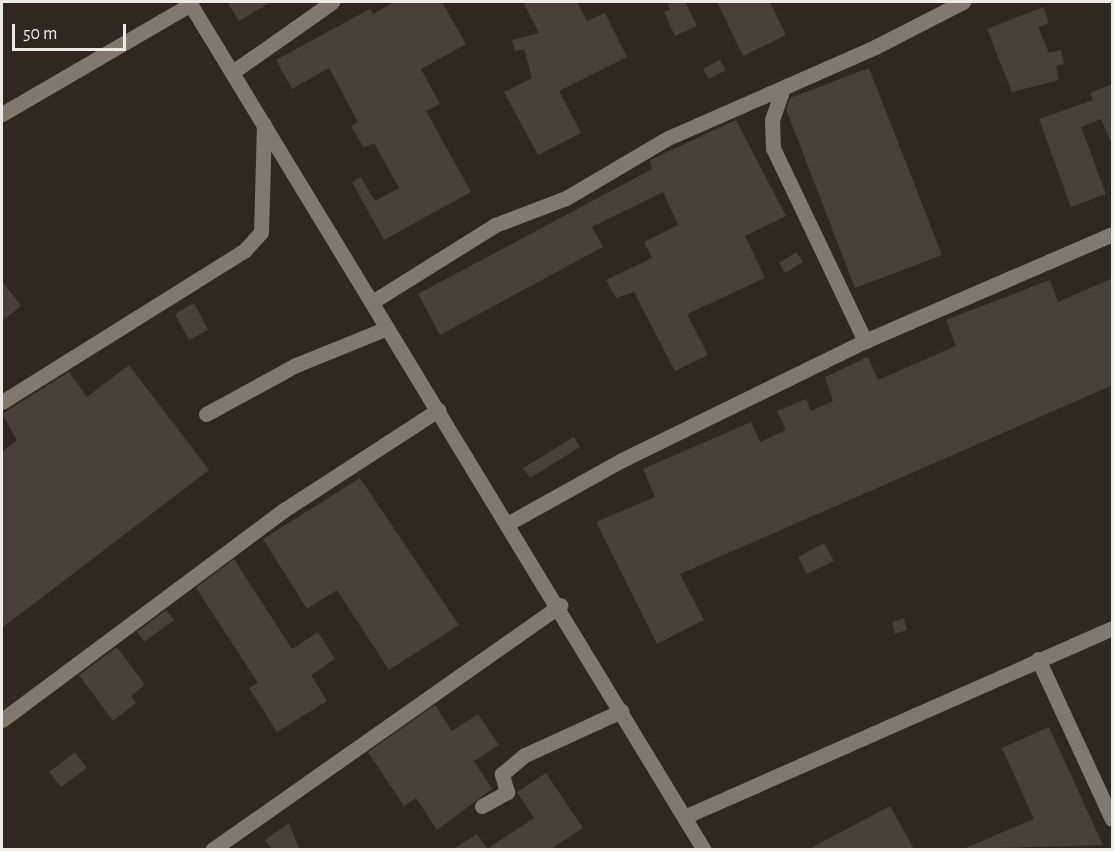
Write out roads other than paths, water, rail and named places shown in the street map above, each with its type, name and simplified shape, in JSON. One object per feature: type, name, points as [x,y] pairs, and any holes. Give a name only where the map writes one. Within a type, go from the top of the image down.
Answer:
[{"type":"street","points":[[234,71],[328,2]]},
{"type":"street","points":[[372,302],[495,225],[566,198],[668,138],[783,88],[963,2]]},
{"type":"street","points":[[2,114],[190,3],[234,71],[507,524],[560,605],[704,849]]},
{"type":"street","points":[[783,88],[772,120],[773,148],[864,341]]},
{"type":"street","points":[[2,402],[244,252],[261,232],[264,124]]},
{"type":"street","points":[[507,524],[622,460],[864,341],[1113,234]]},
{"type":"street","points":[[206,414],[296,365],[387,328]]},
{"type":"street","points":[[2,720],[142,611],[438,410]]},
{"type":"street","points":[[212,849],[560,605]]},
{"type":"street","points":[[684,818],[1038,659],[1113,628]]},
{"type":"street","points":[[1038,659],[1113,819]]},
{"type":"street","points":[[482,806],[507,792],[502,774],[525,755],[621,711]]}]
